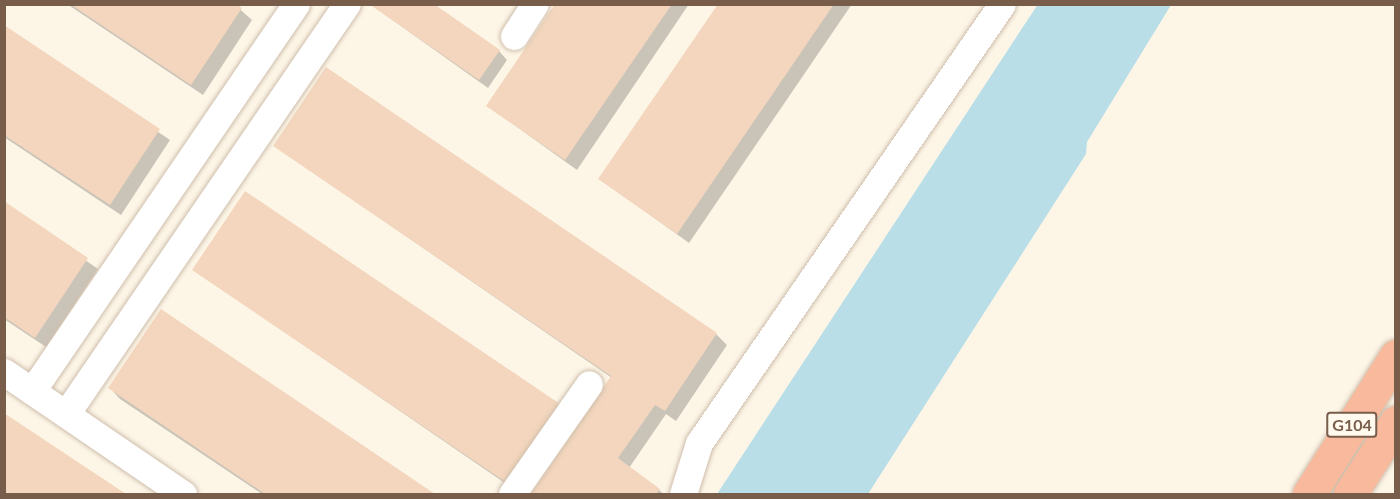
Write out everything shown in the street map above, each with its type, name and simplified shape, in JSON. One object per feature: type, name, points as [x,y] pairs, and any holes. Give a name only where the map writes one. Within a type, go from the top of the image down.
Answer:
[{"type":"highway","name":"G104","points":[[1309,495],[1395,356]]},
{"type":"highway","name":"G104","points":[[1350,495],[1395,422]]},
{"type":"lane","points":[[32,391],[296,4]]},
{"type":"lane","points":[[66,414],[347,4]]},
{"type":"lane","points":[[514,36],[535,4]]},
{"type":"lane","points":[[683,495],[699,443],[1002,4]]},
{"type":"lane","points":[[4,372],[183,495]]},
{"type":"lane","points":[[512,495],[589,384]]},
{"type":"water","points":[[1038,4],[1171,5],[1087,142],[1086,154],[868,494],[717,494]]},
{"type":"building","points":[[70,4],[236,4],[242,8],[191,85]]},
{"type":"building","points":[[369,4],[434,4],[500,50],[479,80]]},
{"type":"building","points":[[555,4],[672,4],[565,160],[486,106]]},
{"type":"building","points":[[718,4],[834,4],[677,234],[598,179]]},
{"type":"building","points":[[4,25],[160,129],[110,205],[4,135]]},
{"type":"building","points":[[326,67],[717,333],[665,411],[655,405],[618,458],[660,489],[656,494],[531,494],[611,376],[273,146]]},
{"type":"building","points":[[245,191],[563,406],[510,485],[192,270]]},
{"type":"building","points":[[4,201],[88,258],[35,338],[4,317]]},
{"type":"building","points":[[161,309],[435,494],[265,494],[108,388]]},
{"type":"building","points":[[4,413],[126,494],[4,494]]}]
